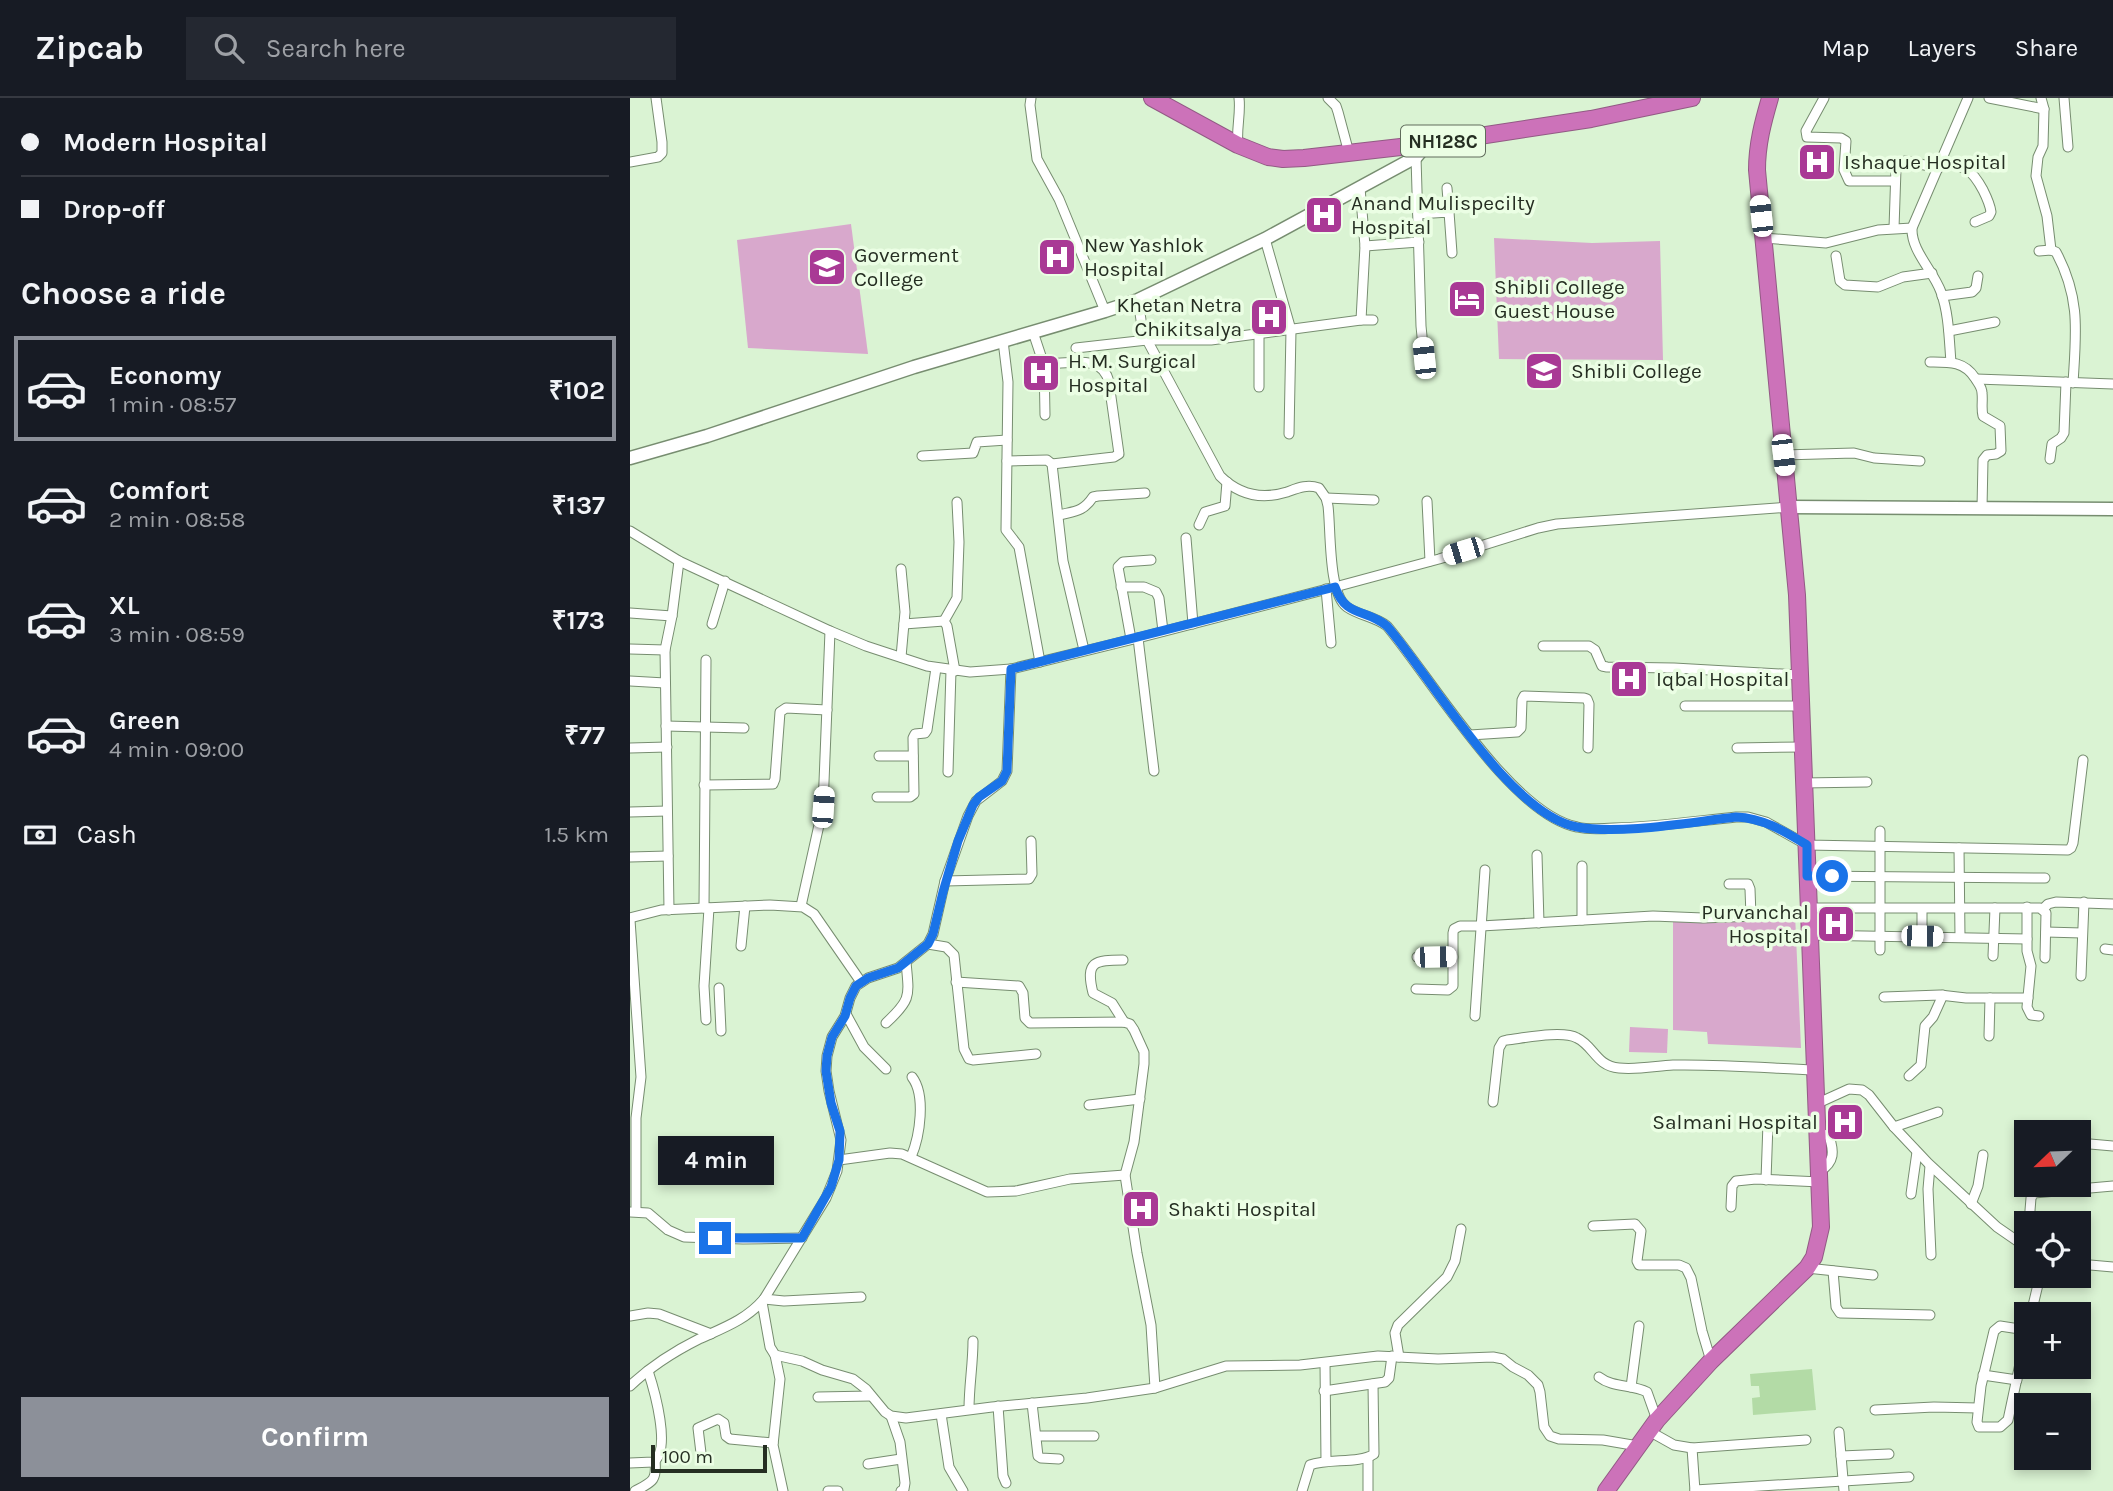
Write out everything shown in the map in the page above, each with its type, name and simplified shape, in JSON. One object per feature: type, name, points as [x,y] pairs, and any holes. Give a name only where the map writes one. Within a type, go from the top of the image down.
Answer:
[{"type":"highway","name":"NH128C","points":[[1152,98],[1238,145],[1268,157],[1283,159],[1427,144],[1591,119],[1651,102],[1692,98]]},
{"type":"highway","name":"NH128C","points":[[1168,98],[1199,122]]},
{"type":"highway","points":[[1606,1491],[1653,1425],[1711,1361],[1807,1268],[1819,1244],[1821,1227],[1797,595],[1757,150],[1768,106],[1759,98]]},
{"type":"street","points":[[630,162],[658,157],[662,153],[663,142],[656,98]]},
{"type":"street","points":[[1031,98],[1037,159],[1059,200],[1105,311]]},
{"type":"street","points":[[1238,145],[1239,98]]},
{"type":"street","points":[[1328,98],[1336,106],[1349,153]]},
{"type":"street","points":[[1824,98],[1806,131],[1807,136],[1840,138],[1846,141],[1844,170],[1849,181],[1895,181]]},
{"type":"street","points":[[1951,362],[1949,331],[1942,296],[1932,273],[1919,254],[1912,237],[1912,228],[1968,98]]},
{"type":"street","points":[[1989,98],[2044,109]]},
{"type":"street","points":[[2041,98],[2044,109],[2043,146],[2038,158],[2036,176],[2047,216],[2051,250]]},
{"type":"street","points":[[2064,98],[2068,147]]},
{"type":"street","points":[[630,458],[708,436],[890,374],[1138,300],[1265,239],[1360,188],[1416,157],[1427,144]]},
{"type":"street","points":[[1416,157],[1424,358]]},
{"type":"street","points":[[1894,228],[1896,166],[1905,161],[1961,166],[1974,174],[1990,204],[1991,212],[1989,216],[1975,222]]},
{"type":"street","points":[[1360,188],[1365,246],[1361,320]]},
{"type":"street","points":[[1447,188],[1452,253]]},
{"type":"street","points":[[1418,214],[1449,212]]},
{"type":"street","points":[[1763,239],[1826,243],[1858,234],[1912,228]]},
{"type":"street","points":[[1265,239],[1291,330],[1289,434]]},
{"type":"street","points":[[1365,246],[1419,242]]},
{"type":"street","points":[[2039,251],[2051,250],[2058,255],[2076,310],[2077,328],[2064,433],[2052,444],[2050,459]]},
{"type":"street","points":[[1836,256],[1840,281],[1846,285],[1882,287],[1903,277],[1932,273]]},
{"type":"street","points":[[1942,296],[1972,292],[1976,288],[1978,276]]},
{"type":"street","points":[[1138,300],[1144,340],[1147,340],[1210,458],[1227,482],[1246,493],[1265,497],[1309,485],[1319,488],[1326,498],[1329,518],[1331,643]]},
{"type":"street","points":[[1076,348],[1147,340],[1211,340],[1373,320]]},
{"type":"street","points":[[1949,331],[1995,322]]},
{"type":"street","points":[[1033,332],[1044,362],[1045,415]]},
{"type":"street","points":[[1259,334],[1259,387]]},
{"type":"street","points":[[1003,341],[1008,382],[1006,530],[1019,547],[1040,662]]},
{"type":"street","points":[[1044,362],[1051,364],[1075,361],[1104,369],[1108,376],[1119,454],[1115,457],[1052,464]]},
{"type":"street","points":[[1930,362],[1951,362],[1964,366],[1976,379],[1982,391],[1983,416],[1996,423],[2001,430],[2001,451],[1987,455],[1983,460],[1982,508]]},
{"type":"street","points":[[1976,379],[2113,384]]},
{"type":"street","points":[[922,456],[973,453],[976,442],[1007,440]]},
{"type":"street","points":[[1783,455],[1854,453],[1874,458],[1920,461]]},
{"type":"street","points":[[1007,461],[1047,460],[1052,464],[1063,561],[1084,650]]},
{"type":"street","points":[[1199,525],[1205,512],[1225,506],[1227,482]]},
{"type":"street","points":[[1059,515],[1084,509],[1093,497],[1145,493]]},
{"type":"street","points":[[1326,498],[1374,500]]},
{"type":"street","points":[[1427,501],[1430,561]]},
{"type":"street","points":[[944,621],[957,598],[957,502]]},
{"type":"street","points":[[630,531],[679,561],[830,631],[936,668],[970,672],[1011,669],[1193,624],[1557,524],[1790,507],[2076,511],[2113,509]]},
{"type":"street","points":[[1186,538],[1193,624]]},
{"type":"street","points":[[1151,560],[1121,563],[1118,568],[1135,638],[1154,771]]},
{"type":"street","points":[[670,910],[665,650],[679,561]]},
{"type":"street","points":[[901,569],[905,608],[901,657]]},
{"type":"street","points":[[712,624],[725,581]]},
{"type":"street","points":[[1121,587],[1144,587],[1156,592],[1163,631]]},
{"type":"street","points":[[1331,588],[1347,607],[1378,619],[1387,626],[1470,735],[1527,799],[1567,825],[1593,829],[1625,828],[1748,817],[1766,822],[1807,845],[2068,850],[2071,848],[2083,760]]},
{"type":"street","points":[[630,613],[672,616]]},
{"type":"street","points":[[904,624],[944,621]]},
{"type":"street","points":[[944,621],[953,671],[948,772]]},
{"type":"street","points":[[800,906],[823,807],[830,631]]},
{"type":"street","points":[[1543,646],[1589,646],[1595,650],[1602,666],[1607,667],[1799,675]]},
{"type":"street","points":[[630,649],[665,650]]},
{"type":"street","points":[[706,660],[706,1020]]},
{"type":"street","points":[[877,797],[912,796],[914,736],[925,733],[928,728],[936,668]]},
{"type":"street","points":[[630,1385],[683,1348],[746,1317],[763,1301],[831,1187],[839,1160],[840,1131],[831,1103],[826,1071],[832,1037],[846,1014],[853,990],[861,982],[898,968],[928,944],[933,934],[958,841],[973,805],[979,797],[1002,781],[1007,771],[1011,669]]},
{"type":"street","points":[[630,681],[665,684]]},
{"type":"street","points":[[1470,735],[1517,732],[1521,728],[1524,696],[1584,698],[1589,704],[1588,748]]},
{"type":"street","points":[[1685,706],[1800,706]]},
{"type":"street","points":[[704,785],[773,784],[780,712],[786,708],[827,710]]},
{"type":"street","points":[[666,726],[744,728]]},
{"type":"street","points":[[630,748],[667,747]]},
{"type":"street","points":[[1737,748],[1802,747]]},
{"type":"street","points":[[879,756],[913,756]]},
{"type":"street","points":[[1803,783],[1867,782]]},
{"type":"street","points":[[630,812],[667,811]]},
{"type":"street","points":[[1880,831],[1880,950]]},
{"type":"street","points":[[946,881],[1029,879],[1032,874],[1031,841]]},
{"type":"street","points":[[1959,848],[1960,937]]},
{"type":"street","points":[[1537,855],[1539,923]]},
{"type":"street","points":[[630,857],[668,856]]},
{"type":"street","points":[[1582,866],[1582,920]]},
{"type":"street","points":[[1475,1016],[1485,870]]},
{"type":"street","points":[[1807,876],[2045,878]]},
{"type":"street","points":[[1729,884],[1748,884],[1752,916]]},
{"type":"street","points":[[2043,909],[2056,902],[2113,904]]},
{"type":"street","points":[[2081,976],[2084,902]]},
{"type":"street","points":[[741,946],[745,906]]},
{"type":"street","points":[[802,1238],[684,1237],[668,1230],[653,1215],[633,1211],[633,1124],[641,1077],[630,919],[651,912],[670,910],[800,906],[814,914],[861,982]]},
{"type":"street","points":[[1416,989],[1451,988],[1454,982],[1454,929],[1460,926],[1653,916],[1752,916],[1809,911],[2027,907],[2043,909]]},
{"type":"street","points":[[2027,907],[2027,951],[2031,966],[2027,1007],[2029,1013],[2039,1016]]},
{"type":"street","points":[[1993,956],[1995,908]]},
{"type":"street","points":[[1922,909],[1922,936]]},
{"type":"street","points":[[2043,909],[2046,913],[2045,958]]},
{"type":"street","points":[[2046,932],[2082,933]]},
{"type":"street","points":[[1810,934],[2027,939]]},
{"type":"street","points":[[928,944],[946,947],[953,952],[964,1049],[969,1059],[1036,1054]]},
{"type":"street","points":[[1416,957],[1453,957]]},
{"type":"street","points":[[1123,960],[1096,962],[1091,976],[1093,993],[1112,1003],[1124,1022]]},
{"type":"street","points":[[886,1023],[902,1009],[908,998],[906,962]]},
{"type":"street","points":[[956,982],[1018,986],[1023,993],[1025,1018],[1030,1023],[1124,1022],[1130,1024],[1134,1030],[1144,1052],[1134,1142],[1125,1175],[1151,1325],[1155,1388]]},
{"type":"street","points":[[719,988],[721,1031]]},
{"type":"street","points":[[1884,997],[1943,995],[1966,998],[2028,998]]},
{"type":"street","points":[[1909,1076],[1921,1065],[1925,1026],[1933,1017],[1943,995]]},
{"type":"street","points":[[1989,1035],[1990,998]]},
{"type":"street","points":[[705,999],[719,1000]]},
{"type":"street","points":[[846,1014],[864,1047],[887,1069]]},
{"type":"street","points":[[1493,1102],[1499,1048],[1503,1041],[1507,1040],[1569,1035],[1581,1040],[1600,1061],[1619,1068],[1674,1065],[1814,1070]]},
{"type":"street","points":[[911,1157],[918,1138],[920,1102],[912,1077]]},
{"type":"street","points":[[1816,1104],[1842,1091],[1862,1090],[1876,1102],[1894,1127],[1930,1166],[1970,1204],[2014,1239]]},
{"type":"street","points":[[1089,1105],[1140,1099]]},
{"type":"street","points":[[1894,1127],[1938,1112]]},
{"type":"street","points":[[1766,1180],[1768,1123]]},
{"type":"street","points":[[2091,1144],[2113,1146]]},
{"type":"street","points":[[1912,1194],[1917,1152]]},
{"type":"street","points":[[839,1160],[896,1153],[911,1157],[987,1192],[1016,1191],[1070,1179],[1125,1175]]},
{"type":"street","points":[[1970,1204],[1978,1186],[1983,1155]]},
{"type":"street","points":[[1930,1166],[1928,1189],[1931,1255]]},
{"type":"street","points":[[1731,1207],[1733,1183],[1742,1180],[1820,1177]]},
{"type":"street","points":[[2030,1211],[2034,1193],[2113,1186]]},
{"type":"street","points":[[1593,1226],[1635,1224],[1641,1231],[1637,1261],[1639,1265],[1673,1265],[1686,1268],[1691,1278],[1711,1361]]},
{"type":"street","points":[[1324,1391],[1388,1380],[1396,1357],[1395,1333],[1398,1325],[1447,1277],[1455,1261],[1461,1229]]},
{"type":"street","points":[[2091,1265],[2113,1267]]},
{"type":"street","points":[[1807,1268],[1873,1275]]},
{"type":"street","points":[[1833,1271],[1836,1307],[1840,1313],[1930,1315]]},
{"type":"street","points":[[763,1301],[861,1297]]},
{"type":"street","points":[[763,1301],[770,1347],[775,1355],[779,1379],[773,1443],[783,1491]]},
{"type":"street","points":[[630,1316],[659,1314],[711,1334]]},
{"type":"street","points":[[1631,1387],[1639,1326]]},
{"type":"street","points":[[1983,1375],[2017,1380],[2008,1420],[2004,1426],[1979,1427],[1978,1408],[1983,1375],[1995,1328],[2000,1326],[2014,1329]]},
{"type":"street","points":[[969,1409],[973,1341]]},
{"type":"street","points":[[775,1355],[802,1360],[822,1370],[853,1379],[891,1416],[899,1436],[905,1483],[901,1491]]},
{"type":"street","points":[[891,1416],[906,1418],[1155,1388],[1226,1366],[1325,1363],[1362,1358],[1493,1357],[1503,1359],[1538,1385],[1544,1427],[1550,1436],[1638,1446]]},
{"type":"street","points":[[1325,1363],[1326,1461]]},
{"type":"street","points":[[635,1491],[653,1480],[662,1446],[658,1407],[648,1371]]},
{"type":"street","points":[[1599,1377],[1606,1382],[1647,1392],[1653,1425],[1674,1445],[1692,1448],[1806,1440]]},
{"type":"street","points":[[1302,1491],[1310,1465],[1368,1458],[1376,1451],[1373,1384]]},
{"type":"street","points":[[818,1397],[871,1396]]},
{"type":"street","points":[[1032,1403],[1038,1456],[1059,1459]]},
{"type":"street","points":[[998,1406],[1003,1476],[1006,1483]]},
{"type":"street","points":[[1875,1410],[1978,1408]]},
{"type":"street","points":[[941,1414],[949,1467],[963,1491]]},
{"type":"street","points":[[701,1453],[698,1428],[718,1419],[724,1423],[726,1436],[730,1439],[773,1443]]},
{"type":"street","points":[[1839,1432],[1844,1491]]},
{"type":"street","points":[[1037,1436],[1094,1436]]},
{"type":"street","points":[[1692,1448],[1695,1491],[1793,1487],[1842,1480],[1909,1477]]},
{"type":"street","points":[[1841,1457],[1889,1454]]},
{"type":"street","points":[[1368,1458],[1368,1491]]},
{"type":"street","points":[[868,1464],[901,1459]]},
{"type":"street","points":[[630,1463],[656,1461]]},
{"type":"street","points":[[828,1491],[838,1491]]},
{"type":"shaded area","points":[[851,224],[868,354],[748,348],[737,240]]},
{"type":"shaded area","points":[[1494,238],[1592,243],[1660,241],[1663,360],[1499,359]]},
{"type":"shaded area","points":[[1795,914],[1801,1048],[1708,1044],[1707,1032],[1673,1030],[1673,920]]},
{"type":"shaded area","points":[[1630,1027],[1668,1029],[1667,1053],[1629,1052]]},
{"type":"shaded area","points":[[1812,1369],[1816,1410],[1753,1415],[1752,1398],[1760,1397],[1759,1386],[1751,1386],[1750,1374]]},
{"type":"place","name":"Ishaque Hospital","points":[[1817,162]]},
{"type":"place","name":"Anand Mulispecilty Hospital","points":[[1324,215]]},
{"type":"place","name":"New Yashlok Hospital","points":[[1057,257]]},
{"type":"place","name":"Goverment College","points":[[827,267]]},
{"type":"place","name":"Shibli College Guest House","points":[[1467,299]]},
{"type":"place","name":"Khetan Netra Chikitsalya","points":[[1269,317]]},
{"type":"place","name":"Shibli College","points":[[1544,371]]},
{"type":"place","name":"H. M. Surgical Hospital","points":[[1041,373]]},
{"type":"place","name":"Iqbal Hospital","points":[[1629,679]]},
{"type":"place","name":"Purvanchal Hospital","points":[[1836,924]]},
{"type":"place","name":"Salmani Hospital","points":[[1845,1122]]},
{"type":"place","name":"Shakti Hospital","points":[[1141,1209]]},
{"type":"route","points":[[715,1238],[802,1238],[831,1187],[837,1171],[841,1140],[826,1071],[829,1045],[845,1016],[856,986],[868,978],[898,968],[922,950],[931,939],[958,841],[968,816],[976,800],[1002,781],[1007,771],[1011,669],[1335,587],[1342,603],[1347,607],[1378,619],[1387,626],[1470,735],[1511,783],[1527,799],[1559,822],[1593,829],[1748,817],[1766,822],[1807,845],[1807,876],[1832,876]]}]
